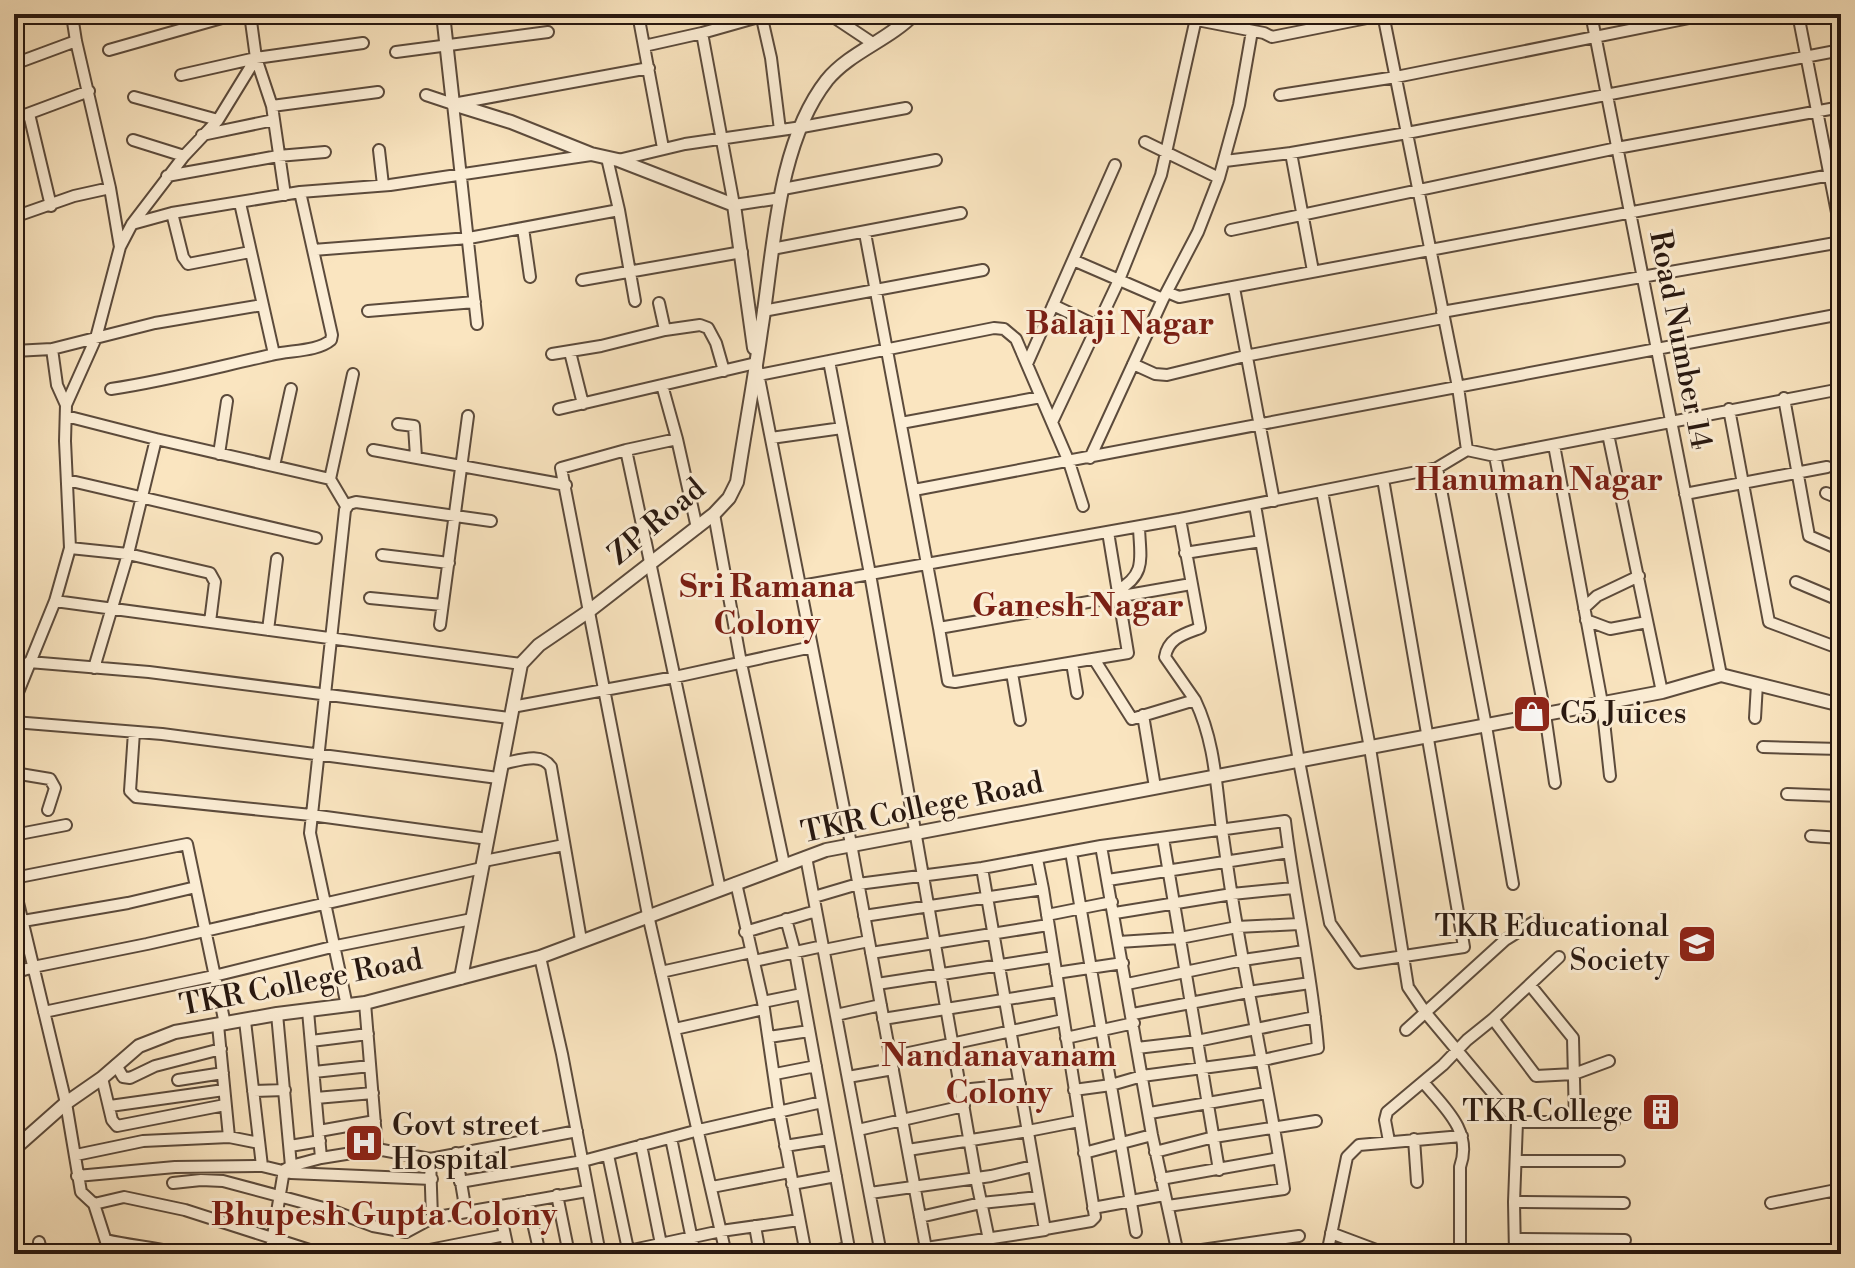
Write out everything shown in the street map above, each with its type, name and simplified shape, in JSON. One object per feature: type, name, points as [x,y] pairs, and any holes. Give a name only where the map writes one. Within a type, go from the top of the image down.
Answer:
[{"type":"street","points":[[74,14],[76,41],[110,188],[120,247]]},
{"type":"street","points":[[109,50],[236,14]]},
{"type":"street","points":[[250,14],[256,58],[272,106],[285,195]]},
{"type":"street","points":[[443,14],[477,324]]},
{"type":"street","points":[[638,14],[663,148]]},
{"type":"street","points":[[829,14],[874,44]]},
{"type":"street","name":"ZP Road","points":[[521,664],[539,645],[589,611],[697,528],[729,498],[737,482],[757,369],[782,194],[802,127],[829,78],[914,14]]},
{"type":"street","points":[[1052,422],[1119,280],[1161,175],[1194,16],[1272,37],[1385,14],[1458,387],[1467,450]]},
{"type":"street","name":"Road Number 14","points":[[1591,14],[1721,675]]},
{"type":"street","points":[[1280,95],[1396,77],[1709,14]]},
{"type":"street","points":[[1798,14],[1817,111],[1836,174],[1841,233]]},
{"type":"street","points":[[644,46],[762,15],[780,130]]},
{"type":"street","points":[[1090,458],[1165,295],[1198,232],[1219,178],[1239,105],[1252,31]]},
{"type":"street","points":[[396,52],[548,32]]},
{"type":"street","points":[[702,33],[742,252],[757,369],[851,844],[926,1251],[1091,1221],[1095,1217],[1037,859]]},
{"type":"street","points":[[14,64],[76,41]]},
{"type":"street","points":[[181,75],[256,58],[363,43]]},
{"type":"street","points":[[1225,161],[1407,133],[1841,50]]},
{"type":"street","points":[[66,410],[96,338],[120,247],[132,224],[200,136],[218,120],[256,58]]},
{"type":"street","points":[[453,104],[649,68]]},
{"type":"street","points":[[14,119],[89,91]]},
{"type":"street","points":[[272,106],[378,92]]},
{"type":"street","points":[[426,95],[511,122],[734,205],[936,160]]},
{"type":"street","points":[[134,97],[218,120]]},
{"type":"street","points":[[1231,230],[1617,148],[1841,107]]},
{"type":"street","points":[[613,159],[906,108]]},
{"type":"street","points":[[29,114],[51,206]]},
{"type":"street","points":[[200,136],[274,120]]},
{"type":"street","points":[[133,140],[184,156]]},
{"type":"street","points":[[1145,142],[1219,178]]},
{"type":"street","points":[[379,150],[383,185]]},
{"type":"street","points":[[167,176],[278,156],[325,152]]},
{"type":"street","points":[[1291,153],[1313,271]]},
{"type":"street","points":[[132,224],[172,213],[300,192],[383,185],[591,154]]},
{"type":"street","points":[[613,159],[635,301]]},
{"type":"street","points":[[1027,364],[1115,165]]},
{"type":"street","points":[[1073,260],[1119,280],[1179,297],[1836,174]]},
{"type":"street","points":[[14,217],[74,196],[110,188]]},
{"type":"street","points":[[111,389],[164,382],[322,345],[331,340],[300,192]]},
{"type":"street","points":[[240,203],[274,354]]},
{"type":"street","points":[[313,250],[469,238],[619,210]]},
{"type":"street","points":[[172,213],[183,257],[188,264],[250,252]]},
{"type":"street","points":[[772,249],[961,213]]},
{"type":"street","points":[[523,228],[530,277]]},
{"type":"street","points":[[865,233],[948,681],[1128,653],[1108,532]]},
{"type":"street","points":[[1133,364],[1155,374],[1167,375],[1443,315],[1841,242]]},
{"type":"street","points":[[582,280],[742,252]]},
{"type":"street","points":[[763,311],[983,270]]},
{"type":"street","points":[[1234,288],[1274,501]]},
{"type":"street","points":[[368,311],[475,302]]},
{"type":"street","points":[[659,303],[665,330]]},
{"type":"street","points":[[14,351],[52,349],[155,323],[262,305]]},
{"type":"street","points":[[1053,305],[1097,326]]},
{"type":"street","points":[[914,490],[1841,314]]},
{"type":"street","points":[[552,354],[700,325],[708,328],[716,343],[724,371]]},
{"type":"street","points":[[559,409],[724,371],[829,361],[994,328],[1004,329],[1016,339],[1069,462],[1083,506]]},
{"type":"street","points":[[14,702],[55,601],[70,548],[66,410],[57,385],[52,349]]},
{"type":"street","points":[[570,352],[583,404]]},
{"type":"street","points":[[829,361],[992,1254]]},
{"type":"street","points":[[347,1006],[310,833],[346,506],[330,479],[353,374]]},
{"type":"street","points":[[662,385],[697,528]]},
{"type":"street","points":[[274,466],[291,389]]},
{"type":"street","points":[[801,586],[1139,527],[1437,468],[1467,450],[1495,456],[1841,389]]},
{"type":"street","points":[[901,423],[1041,397]]},
{"type":"street","points":[[1784,398],[1809,536],[1841,550]]},
{"type":"street","points":[[219,454],[227,401]]},
{"type":"street","points":[[1729,409],[1769,622],[1841,649]]},
{"type":"street","points":[[66,410],[156,439],[330,479]]},
{"type":"street","points":[[440,625],[468,416]]},
{"type":"street","points":[[398,424],[414,426],[416,457]]},
{"type":"street","points":[[771,438],[842,428]]},
{"type":"street","points":[[1608,434],[1662,692]]},
{"type":"street","points":[[94,668],[128,554],[156,439]]},
{"type":"street","points":[[677,439],[561,468],[648,915],[726,1254]]},
{"type":"street","points":[[1554,445],[1602,703],[1610,776]]},
{"type":"street","points":[[373,450],[566,485]]},
{"type":"street","points":[[626,450],[720,889]]},
{"type":"street","points":[[1495,456],[1545,714],[1555,783]]},
{"type":"street","points":[[1685,494],[1827,467]]},
{"type":"street","points":[[1437,468],[1513,884]]},
{"type":"street","points":[[1255,505],[1330,923],[1358,963],[1464,947],[1383,479]]},
{"type":"street","points":[[67,480],[316,538]]},
{"type":"street","points":[[1322,491],[1370,748],[1408,987],[1425,1012],[1517,1122],[1515,1254]]},
{"type":"street","points":[[1826,493],[1841,499]]},
{"type":"street","points":[[346,506],[356,502],[491,521]]},
{"type":"street","points":[[714,514],[741,663],[784,864]]},
{"type":"street","points":[[1093,1208],[1131,1200],[1166,1201],[1284,1189],[1237,927],[1209,736],[1195,700],[1165,657],[1167,647],[1178,636],[1200,628],[1180,519]]},
{"type":"street","points":[[1117,594],[1133,582],[1138,573],[1139,527]]},
{"type":"street","points":[[1185,553],[1261,541]]},
{"type":"street","points":[[70,548],[128,554],[210,573],[215,587],[210,622]]},
{"type":"street","points":[[382,555],[449,563]]},
{"type":"street","points":[[268,630],[277,559]]},
{"type":"street","points":[[1584,608],[1597,596],[1639,576]]},
{"type":"street","points":[[1796,582],[1841,601]]},
{"type":"street","points":[[939,628],[1117,594],[1191,584]]},
{"type":"street","points":[[370,598],[442,605]]},
{"type":"street","points":[[55,601],[521,664],[461,978]]},
{"type":"street","points":[[1586,620],[1610,629],[1647,622]]},
{"type":"street","points":[[29,662],[510,712],[812,647]]},
{"type":"street","points":[[1094,659],[1132,719],[1195,700]]},
{"type":"street","points":[[1072,663],[1077,693]]},
{"type":"street","points":[[1012,673],[1020,720]]},
{"type":"street","points":[[1721,675],[1841,705]]},
{"type":"street","name":"TKR College Road","points":[[14,1149],[66,1103],[102,1078],[139,1046],[175,1032],[277,1014],[365,1003],[540,957],[784,864],[851,844],[1662,692],[1721,675]]},
{"type":"street","points":[[1755,718],[1757,684]]},
{"type":"street","points":[[1143,715],[1155,787]]},
{"type":"street","points":[[14,722],[134,732],[498,778]]},
{"type":"street","points":[[134,732],[130,791],[136,797],[311,815],[488,839]]},
{"type":"street","points":[[1763,747],[1841,749]]},
{"type":"street","points":[[501,764],[539,757],[547,760],[551,767],[581,940]]},
{"type":"street","points":[[14,773],[50,779],[55,788],[48,810]]},
{"type":"street","points":[[1787,794],[1841,796]]},
{"type":"street","points":[[814,897],[858,884],[1285,821],[1318,1048],[1263,1060],[1142,1076],[1111,1085],[1074,1090]]},
{"type":"street","points":[[14,835],[66,825]]},
{"type":"street","points":[[1811,836],[1841,838]]},
{"type":"street","points":[[1163,838],[1219,1170]]},
{"type":"street","points":[[14,878],[187,844],[222,1024],[221,1049],[229,1137]]},
{"type":"street","points":[[14,973],[327,903],[564,845]]},
{"type":"street","points":[[1101,846],[1176,1254],[1299,1236]]},
{"type":"street","points":[[1071,852],[1136,1232]]},
{"type":"street","points":[[1108,880],[1289,852]]},
{"type":"street","points":[[806,857],[881,1254]]},
{"type":"street","points":[[982,868],[1045,1229]]},
{"type":"street","points":[[736,883],[769,1037],[779,1111],[805,1251],[782,1254]]},
{"type":"street","points":[[14,886],[66,1103],[81,1192],[94,1204],[110,1254]]},
{"type":"street","points":[[23,921],[128,903],[196,887]]},
{"type":"street","points":[[871,953],[992,933],[1081,909],[1173,905],[1232,894],[1293,888]]},
{"type":"street","points":[[864,916],[1043,889]]},
{"type":"street","points":[[745,932],[816,911]]},
{"type":"street","points":[[44,1012],[336,946],[472,919]]},
{"type":"street","points":[[786,919],[795,952],[850,1251],[826,1254]]},
{"type":"street","points":[[1406,1030],[1505,940],[1537,920]]},
{"type":"street","points":[[1119,942],[1180,938],[1237,927],[1299,924]]},
{"type":"street","points":[[661,972],[869,941]]},
{"type":"street","points":[[1127,984],[1304,951]]},
{"type":"street","points":[[540,957],[600,1254]]},
{"type":"street","points":[[877,984],[1053,957]]},
{"type":"street","points":[[1389,1141],[1385,1120],[1387,1112],[1559,957]]},
{"type":"street","points":[[1056,973],[1123,963]]},
{"type":"street","points":[[1066,1038],[1191,1002],[1310,983]]},
{"type":"street","points":[[1530,985],[1573,1038],[1575,1121]]},
{"type":"street","points":[[883,1019],[1059,991]]},
{"type":"street","points":[[675,1029],[802,994]]},
{"type":"street","points":[[365,1003],[377,1149]]},
{"type":"street","points":[[836,1015],[881,1005]]},
{"type":"street","points":[[308,1011],[321,1158]]},
{"type":"street","points":[[270,1254],[290,1146],[277,1014]]},
{"type":"street","points":[[1137,1048],[1197,1041],[1315,1017]]},
{"type":"street","points":[[1493,1019],[1536,1076],[1574,1074],[1609,1061]]},
{"type":"street","points":[[890,1057],[1063,1020]]},
{"type":"street","points":[[245,1021],[262,1166]]},
{"type":"street","points":[[769,1037],[809,1031]]},
{"type":"street","points":[[311,1041],[368,1034]]},
{"type":"street","points":[[116,1065],[123,1077],[130,1078],[155,1066],[221,1049]]},
{"type":"street","points":[[314,1072],[370,1066]]},
{"type":"street","points":[[775,1074],[816,1066]]},
{"type":"street","points":[[848,1077],[893,1069]]},
{"type":"street","points":[[178,1080],[223,1073]]},
{"type":"street","points":[[102,1078],[113,1123],[119,1126],[225,1105]]},
{"type":"street","points":[[1423,1082],[1461,1130],[1464,1156],[1460,1167],[1460,1254]]},
{"type":"street","points":[[961,1090],[1020,1084]]},
{"type":"street","points":[[110,1106],[224,1090]]},
{"type":"street","points":[[253,1091],[285,1090]]},
{"type":"street","points":[[316,1098],[373,1093]]},
{"type":"street","points":[[1150,1113],[1266,1093]]},
{"type":"street","points":[[460,1182],[583,1161],[822,1102]]},
{"type":"street","points":[[858,1130],[964,1106]]},
{"type":"street","points":[[290,1146],[375,1121]]},
{"type":"street","points":[[908,1150],[1079,1121]]},
{"type":"street","points":[[1155,1152],[1214,1137],[1316,1121]]},
{"type":"street","points":[[1517,1122],[1614,1122]]},
{"type":"street","points":[[77,1176],[175,1167],[287,1168],[321,1158],[377,1149],[430,1159],[577,1131]]},
{"type":"street","points":[[1084,1153],[1152,1135]]},
{"type":"street","points":[[1327,1254],[1347,1157],[1359,1145],[1462,1136]]},
{"type":"street","points":[[76,1155],[143,1141],[229,1137],[259,1143]]},
{"type":"street","points":[[671,1138],[695,1254]]},
{"type":"street","points":[[785,1146],[829,1139]]},
{"type":"street","points":[[1414,1139],[1417,1182]]},
{"type":"street","points":[[641,1145],[662,1249]]},
{"type":"street","points":[[456,1153],[466,1212]]},
{"type":"street","points":[[608,1155],[628,1252],[662,1249],[692,1237],[721,1231],[799,1220]]},
{"type":"street","points":[[1161,1179],[1279,1158]]},
{"type":"street","points":[[430,1159],[432,1218]]},
{"type":"street","points":[[1516,1161],[1619,1161]]},
{"type":"street","points":[[870,1193],[976,1178],[1033,1166]]},
{"type":"street","points":[[287,1168],[291,1173],[432,1179]]},
{"type":"street","points":[[712,1187],[790,1172]]},
{"type":"street","points":[[792,1184],[836,1176]]},
{"type":"street","points":[[173,1183],[223,1181],[406,1232],[432,1218],[587,1191]]},
{"type":"street","points":[[1771,1203],[1838,1190],[1841,1232]]},
{"type":"street","points":[[557,1195],[569,1254]]},
{"type":"street","points":[[94,1204],[124,1197],[185,1210],[322,1254]]},
{"type":"street","points":[[920,1217],[981,1203],[1039,1197]]},
{"type":"street","points":[[528,1201],[540,1254]]},
{"type":"street","points":[[1514,1202],[1624,1203]]},
{"type":"street","points":[[499,1207],[509,1254]]},
{"type":"street","points":[[755,1226],[760,1254]]},
{"type":"street","points":[[1331,1233],[1387,1254]]},
{"type":"street","points":[[409,1254],[474,1248],[505,1235]]},
{"type":"street","points":[[1515,1239],[1625,1240]]},
{"type":"street","points":[[106,1240],[181,1254]]},
{"type":"street","points":[[39,1242],[42,1254]]},
{"type":"street","points":[[1826,1254],[1841,1252]]},
{"type":"place","name":"C5 Juices","points":[[1532,714]]},
{"type":"place","name":"TKR Educational Society","points":[[1697,944]]},
{"type":"place","name":"TKR College","points":[[1661,1112]]},
{"type":"place","name":"Govt street Hospital","points":[[364,1143]]},
{"type":"district","name":"Balaji Nagar","points":[[1120,324]]},
{"type":"district","name":"Hanuman Nagar","points":[[1539,480]]},
{"type":"district","name":"Sri Ramana Colony","points":[[767,606]]},
{"type":"district","name":"Ganesh Nagar","points":[[1078,606]]},
{"type":"district","name":"Nandanavanam Colony","points":[[999,1074]]},
{"type":"district","name":"Bhupesh Gupta Colony","points":[[384,1215]]}]
